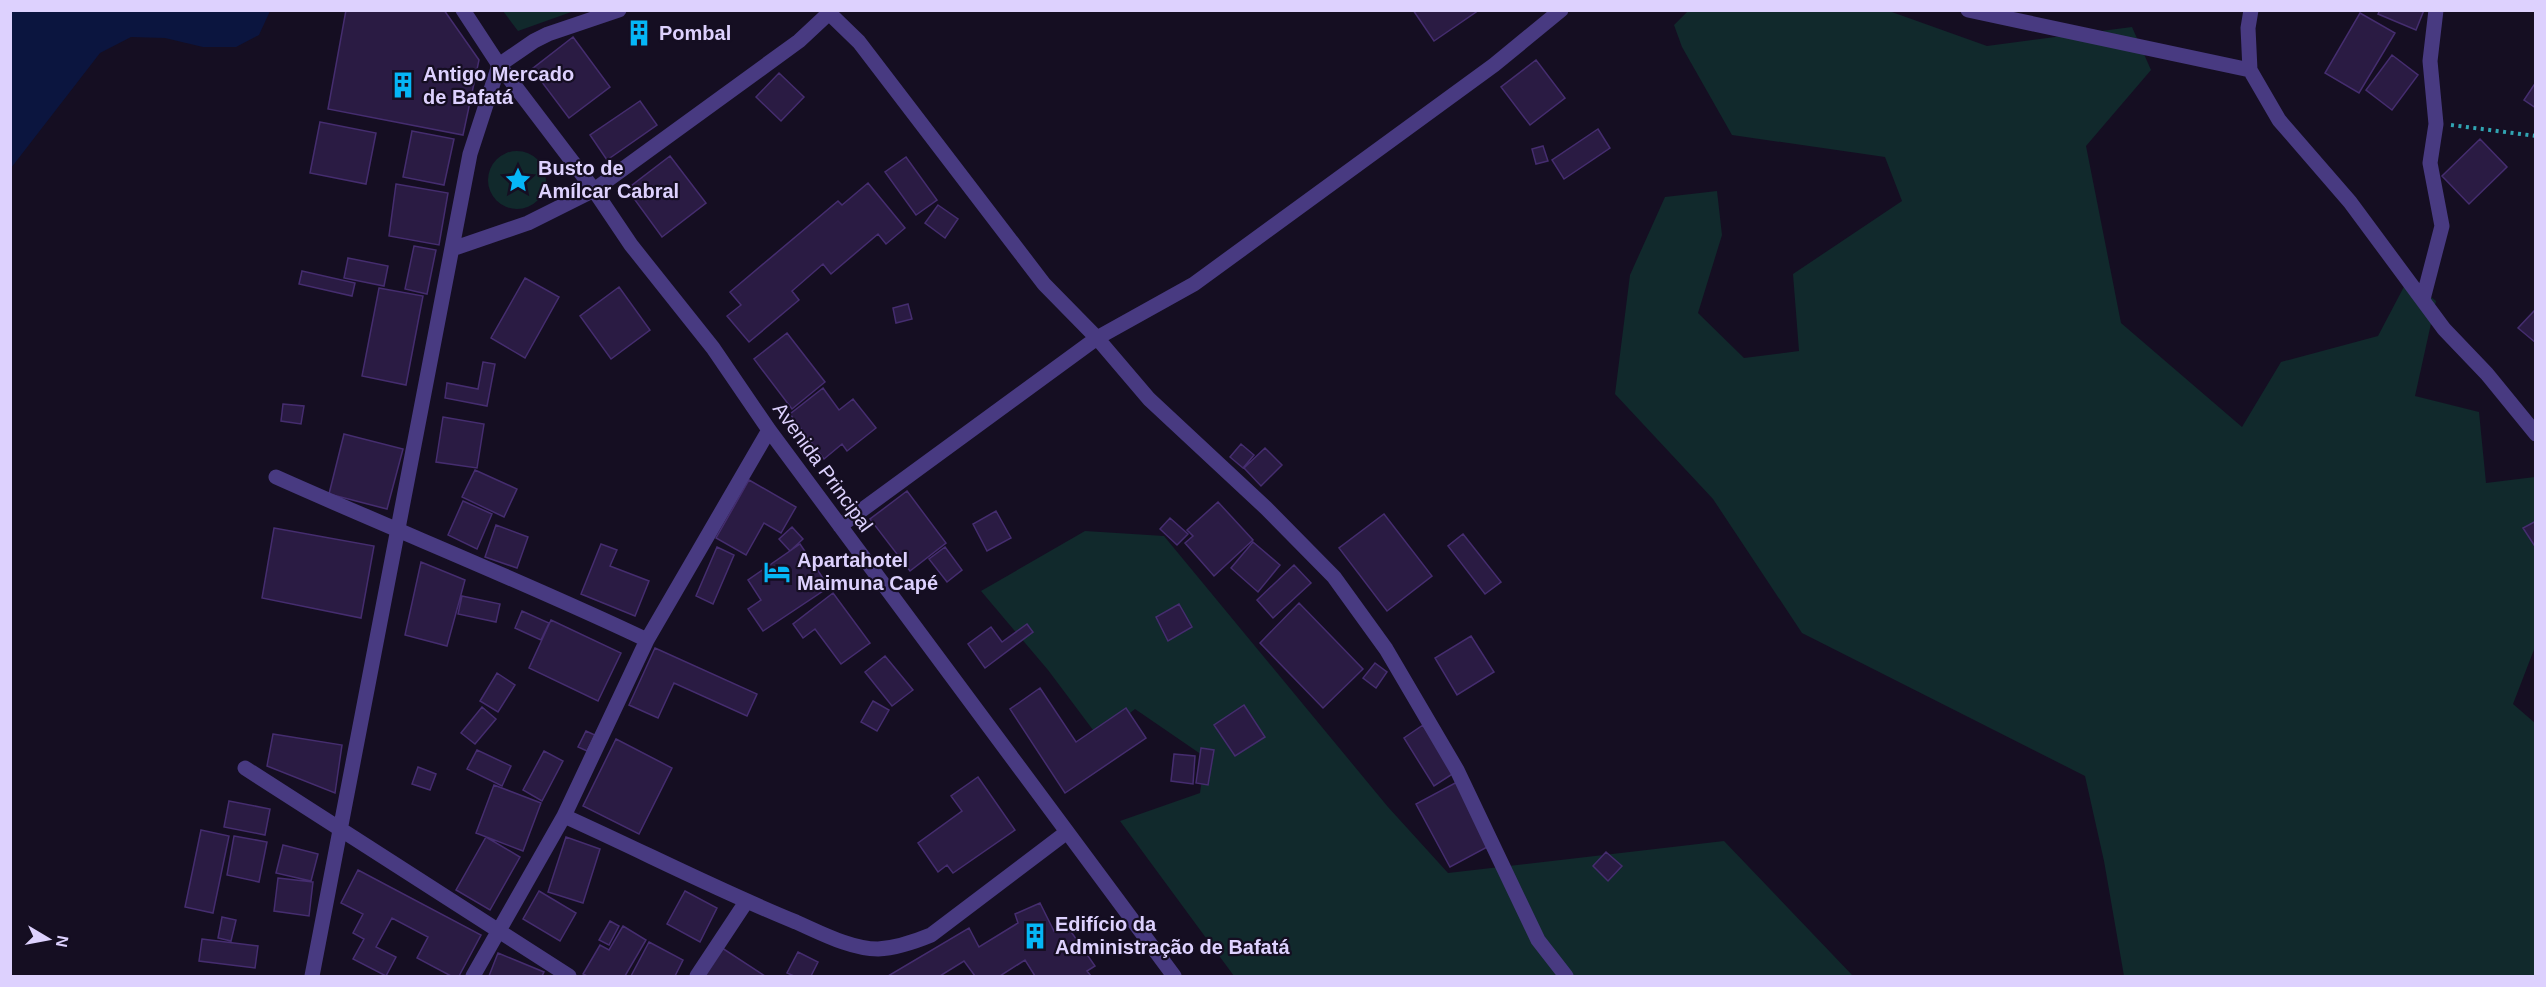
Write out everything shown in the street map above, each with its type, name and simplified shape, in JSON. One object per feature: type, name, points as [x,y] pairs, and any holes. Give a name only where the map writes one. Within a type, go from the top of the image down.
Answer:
[{"type":"street","name":"Avenida Principal","points":[[463,10],[499,65],[594,190],[631,245],[713,348],[769,430],[1174,976]]},
{"type":"street","points":[[312,976],[470,154],[499,65],[548,34],[619,10]]},
{"type":"street","points":[[840,526],[1097,338],[1194,284],[1494,65],[1561,10]]},
{"type":"street","points":[[1968,10],[2250,70]]},
{"type":"street","points":[[2251,10],[2248,28],[2250,70],[2279,120],[2350,202],[2444,329],[2493,381],[2535,434]]},
{"type":"street","points":[[2423,299],[2442,226],[2430,163],[2436,124],[2430,61],[2436,10]]},
{"type":"street","points":[[452,249],[528,223],[594,190],[799,41],[828,12],[859,42],[1044,284],[1097,338],[1149,399],[1266,508],[1334,577],[1386,649],[1457,770],[1538,940],[1566,976]]},
{"type":"street","points":[[473,976],[564,816],[647,640],[769,430]]},
{"type":"street","points":[[276,477],[396,531],[550,594],[647,640]]},
{"type":"street","points":[[245,768],[569,976]]},
{"type":"street","points":[[564,816],[746,902],[840,941],[877,949],[906,945],[931,936],[1068,832]]},
{"type":"street","points":[[697,976],[746,902]]},
{"type":"path","points":[[2436,124],[2535,136]]},
{"type":"green space","points":[[503,11],[574,11],[518,31]]},
{"type":"green space","points":[[1688,11],[1889,11],[1987,46],[2132,27],[2151,70],[2086,146],[2121,323],[2242,427],[2281,362],[2378,336],[2408,279],[2436,301],[2415,396],[2479,412],[2486,483],[2535,477],[2535,647],[2513,704],[2535,723],[2535,976],[2124,976],[2104,861],[2085,776],[1802,633],[1713,499],[1615,394],[1630,275],[1665,197],[1717,191],[1722,235],[1698,313],[1744,358],[1799,351],[1793,274],[1902,201],[1885,157],[1732,135],[1682,47],[1674,25]]},
{"type":"green space","points":[[511,151],[523,151],[538,159],[546,174],[546,186],[538,201],[523,209],[511,209],[496,201],[488,186],[488,174],[496,159]]},
{"type":"green space","points":[[1085,531],[1164,536],[1388,807],[1448,873],[1724,841],[1853,976],[1234,976],[1120,821],[1200,793],[1205,757],[1135,709],[1099,738],[1048,670],[981,591]]},
{"type":"shaded area","points":[[11,10],[270,11],[259,35],[236,47],[203,47],[165,38],[131,37],[100,53],[11,168]]},
{"type":"building","name":"Antigo Mercado de Bafatá","points":[[346,10],[444,10],[479,60],[463,135],[328,109]]},
{"type":"building","points":[[1413,10],[1479,10],[1434,41]]},
{"type":"building","points":[[2380,10],[2424,10],[2416,30],[2378,14]]},
{"type":"building","points":[[2360,13],[2395,33],[2359,93],[2325,73]]},
{"type":"building","name":"Pombal","points":[[645,25],[647,36],[633,40],[631,29]]},
{"type":"building","points":[[573,37],[610,87],[569,118],[532,69]]},
{"type":"building","points":[[2392,55],[2418,75],[2392,110],[2366,90]]},
{"type":"building","points":[[1536,60],[1565,98],[1530,125],[1501,87]]},
{"type":"building","points":[[779,73],[804,97],[781,121],[756,97]]},
{"type":"building","points":[[2536,82],[2536,108],[2524,100]]},
{"type":"building","points":[[640,101],[657,125],[607,160],[590,135]]},
{"type":"building","points":[[320,122],[376,133],[366,184],[310,173]]},
{"type":"building","points":[[1598,129],[1610,148],[1564,179],[1552,160]]},
{"type":"building","points":[[412,131],[454,139],[444,185],[403,177]]},
{"type":"building","points":[[2480,139],[2507,167],[2469,204],[2442,176]]},
{"type":"building","points":[[1543,146],[1548,161],[1536,164],[1532,149]]},
{"type":"building","points":[[670,156],[706,203],[662,237],[627,189]]},
{"type":"building","points":[[906,157],[937,200],[916,215],[885,172]]},
{"type":"building","points":[[868,183],[905,228],[886,244],[878,234],[831,274],[823,264],[792,291],[799,300],[749,342],[727,316],[741,305],[730,292],[838,201],[842,205]]},
{"type":"building","points":[[396,184],[448,193],[439,245],[389,236]]},
{"type":"building","points":[[938,205],[958,219],[945,238],[925,223]]},
{"type":"building","points":[[414,246],[436,250],[427,294],[405,289]]},
{"type":"building","points":[[348,258],[388,266],[384,286],[344,278]]},
{"type":"building","points":[[302,271],[355,283],[352,296],[299,284]]},
{"type":"building","points":[[525,278],[559,297],[525,358],[491,338]]},
{"type":"building","points":[[619,287],[650,330],[611,359],[580,316]]},
{"type":"building","points":[[379,288],[423,296],[406,385],[362,376]]},
{"type":"building","points":[[908,304],[912,319],[896,323],[893,308]]},
{"type":"building","points":[[2536,309],[2536,343],[2518,328]]},
{"type":"building","points":[[787,333],[825,382],[792,409],[754,359]]},
{"type":"building","points":[[483,362],[495,364],[487,406],[445,398],[447,383],[478,389]]},
{"type":"building","points":[[823,388],[839,410],[853,399],[876,428],[847,451],[842,444],[824,459],[790,414]]},
{"type":"building","points":[[283,404],[304,406],[301,424],[281,421]]},
{"type":"building","points":[[443,417],[484,424],[477,468],[436,462]]},
{"type":"building","points":[[344,434],[403,449],[387,509],[329,494]]},
{"type":"building","points":[[1241,444],[1254,455],[1243,468],[1230,457]]},
{"type":"building","points":[[1265,448],[1282,465],[1261,486],[1244,468]]},
{"type":"building","points":[[475,470],[517,489],[504,517],[462,497]]},
{"type":"building","points":[[749,480],[796,507],[781,533],[764,523],[746,555],[716,538]]},
{"type":"building","points":[[907,491],[946,543],[910,571],[870,519]]},
{"type":"building","points":[[463,501],[492,514],[477,549],[448,535]]},
{"type":"building","points":[[1218,502],[1253,540],[1214,576],[1185,543],[1193,536],[1187,530]]},
{"type":"building","points":[[996,511],[1011,538],[987,551],[973,524]]},
{"type":"building","points":[[1384,514],[1432,576],[1387,611],[1339,548]]},
{"type":"building","points":[[1170,518],[1188,534],[1177,545],[1160,529]]},
{"type":"building","points":[[2536,521],[2536,548],[2523,528]]},
{"type":"building","points":[[496,525],[528,537],[517,568],[485,557]]},
{"type":"building","points":[[792,527],[803,539],[790,551],[779,539]]},
{"type":"building","points":[[274,528],[374,546],[361,618],[262,598]]},
{"type":"building","points":[[1463,534],[1501,582],[1485,594],[1448,546]]},
{"type":"building","points":[[1253,542],[1280,565],[1258,592],[1231,568]]},
{"type":"building","points":[[601,544],[617,550],[610,566],[649,581],[635,616],[581,594]]},
{"type":"building","points":[[800,544],[829,587],[763,631],[748,609],[761,600],[748,580]]},
{"type":"building","points":[[717,547],[734,555],[713,604],[696,596]]},
{"type":"building","points":[[945,547],[962,570],[947,582],[929,559]]},
{"type":"building","points":[[421,562],[465,580],[447,646],[405,635]]},
{"type":"building","points":[[1294,565],[1311,583],[1273,618],[1257,600]]},
{"type":"building","points":[[833,593],[870,643],[841,664],[815,629],[803,638],[793,624]]},
{"type":"building","points":[[462,596],[500,604],[496,622],[458,614]]},
{"type":"building","points":[[1299,603],[1363,669],[1323,708],[1260,643]]},
{"type":"building","points":[[1179,604],[1192,627],[1168,641],[1156,617]]},
{"type":"building","points":[[522,611],[549,623],[541,640],[515,628]]},
{"type":"building","points":[[551,620],[621,653],[598,701],[529,668]]},
{"type":"building","points":[[1027,624],[1033,632],[985,668],[968,644],[991,627],[1002,642]]},
{"type":"building","points":[[1471,636],[1494,672],[1457,695],[1435,658]]},
{"type":"building","points":[[655,648],[757,694],[747,716],[674,683],[658,718],[629,705]]},
{"type":"building","points":[[885,656],[913,690],[892,706],[865,672]]},
{"type":"building","points":[[1375,663],[1387,672],[1376,688],[1363,678]]},
{"type":"building","points":[[497,673],[515,685],[498,712],[480,701]]},
{"type":"building","points":[[1040,688],[1076,742],[1126,708],[1146,738],[1065,793],[1010,709]]},
{"type":"building","points":[[873,701],[889,710],[877,731],[861,722]]},
{"type":"building","points":[[1244,705],[1265,737],[1235,756],[1214,725]]},
{"type":"building","points":[[482,707],[496,719],[475,744],[461,733]]},
{"type":"building","points":[[1423,725],[1454,773],[1434,786],[1404,738]]},
{"type":"building","points":[[586,731],[595,735],[587,751],[578,747]]},
{"type":"building","points":[[273,734],[342,745],[335,793],[267,766]]},
{"type":"building","points":[[616,739],[672,768],[639,834],[583,806]]},
{"type":"building","points":[[1201,748],[1214,750],[1208,785],[1196,783]]},
{"type":"building","points":[[477,750],[511,766],[502,786],[467,769]]},
{"type":"building","points":[[544,751],[563,761],[542,801],[523,790]]},
{"type":"building","points":[[1174,754],[1195,756],[1193,784],[1171,781]]},
{"type":"building","points":[[418,767],[436,774],[430,790],[412,784]]},
{"type":"building","points":[[978,777],[1015,830],[953,873],[947,865],[938,872],[918,843],[962,811],[951,796]]},
{"type":"building","points":[[1457,782],[1491,845],[1450,867],[1416,804]]},
{"type":"building","points":[[494,785],[541,803],[523,851],[476,833]]},
{"type":"building","points":[[229,801],[270,809],[265,835],[224,827]]},
{"type":"building","points":[[201,830],[229,836],[213,913],[185,907]]},
{"type":"building","points":[[234,836],[267,842],[259,882],[227,875]]},
{"type":"building","points":[[486,837],[520,857],[490,910],[456,890]]},
{"type":"building","points":[[566,837],[600,849],[583,903],[548,892]]},
{"type":"building","points":[[283,845],[318,854],[311,881],[276,873]]},
{"type":"building","points":[[1606,852],[1622,866],[1608,881],[1593,866]]},
{"type":"building","points":[[358,870],[481,935],[459,976],[451,976],[417,958],[428,937],[392,918],[376,947],[396,957],[386,976],[353,959],[364,939],[353,933],[363,914],[341,903]]},
{"type":"building","points":[[278,878],[313,882],[309,916],[274,911]]},
{"type":"building","points":[[539,891],[576,913],[560,941],[523,919]]},
{"type":"building","points":[[685,891],[717,908],[700,942],[667,924]]},
{"type":"building","name":"Edifício da Administração de Bafatá","points":[[1040,903],[1054,931],[1065,923],[1095,966],[1087,971],[1091,976],[1035,976],[1025,960],[1000,976],[975,976],[964,961],[940,976],[888,976],[969,928],[979,947],[1018,923],[1015,914]]},
{"type":"building","points":[[222,917],[236,920],[231,941],[218,938]]},
{"type":"building","points":[[610,921],[619,926],[609,945],[599,940]]},
{"type":"building","points":[[623,926],[646,940],[625,976],[587,976],[583,974],[600,945],[609,950]]},
{"type":"building","points":[[202,939],[258,946],[255,968],[199,961]]},
{"type":"building","points":[[649,942],[683,960],[675,976],[631,976]]},
{"type":"building","points":[[719,946],[765,976],[699,976]]},
{"type":"building","points":[[798,952],[818,962],[811,976],[794,976],[787,973]]},
{"type":"building","points":[[498,953],[544,972],[542,976],[489,976]]},
{"type":"place","name":"Pombal","points":[[639,33]]},
{"type":"place","name":"Antigo Mercado de Bafatá","points":[[403,85]]},
{"type":"place","name":"Busto de Amílcar Cabral","points":[[518,180]]},
{"type":"place","name":"Apartahotel Maimuna Capé","points":[[777,572]]},
{"type":"place","name":"Edifício da Administração de Bafatá","points":[[1035,936]]}]
